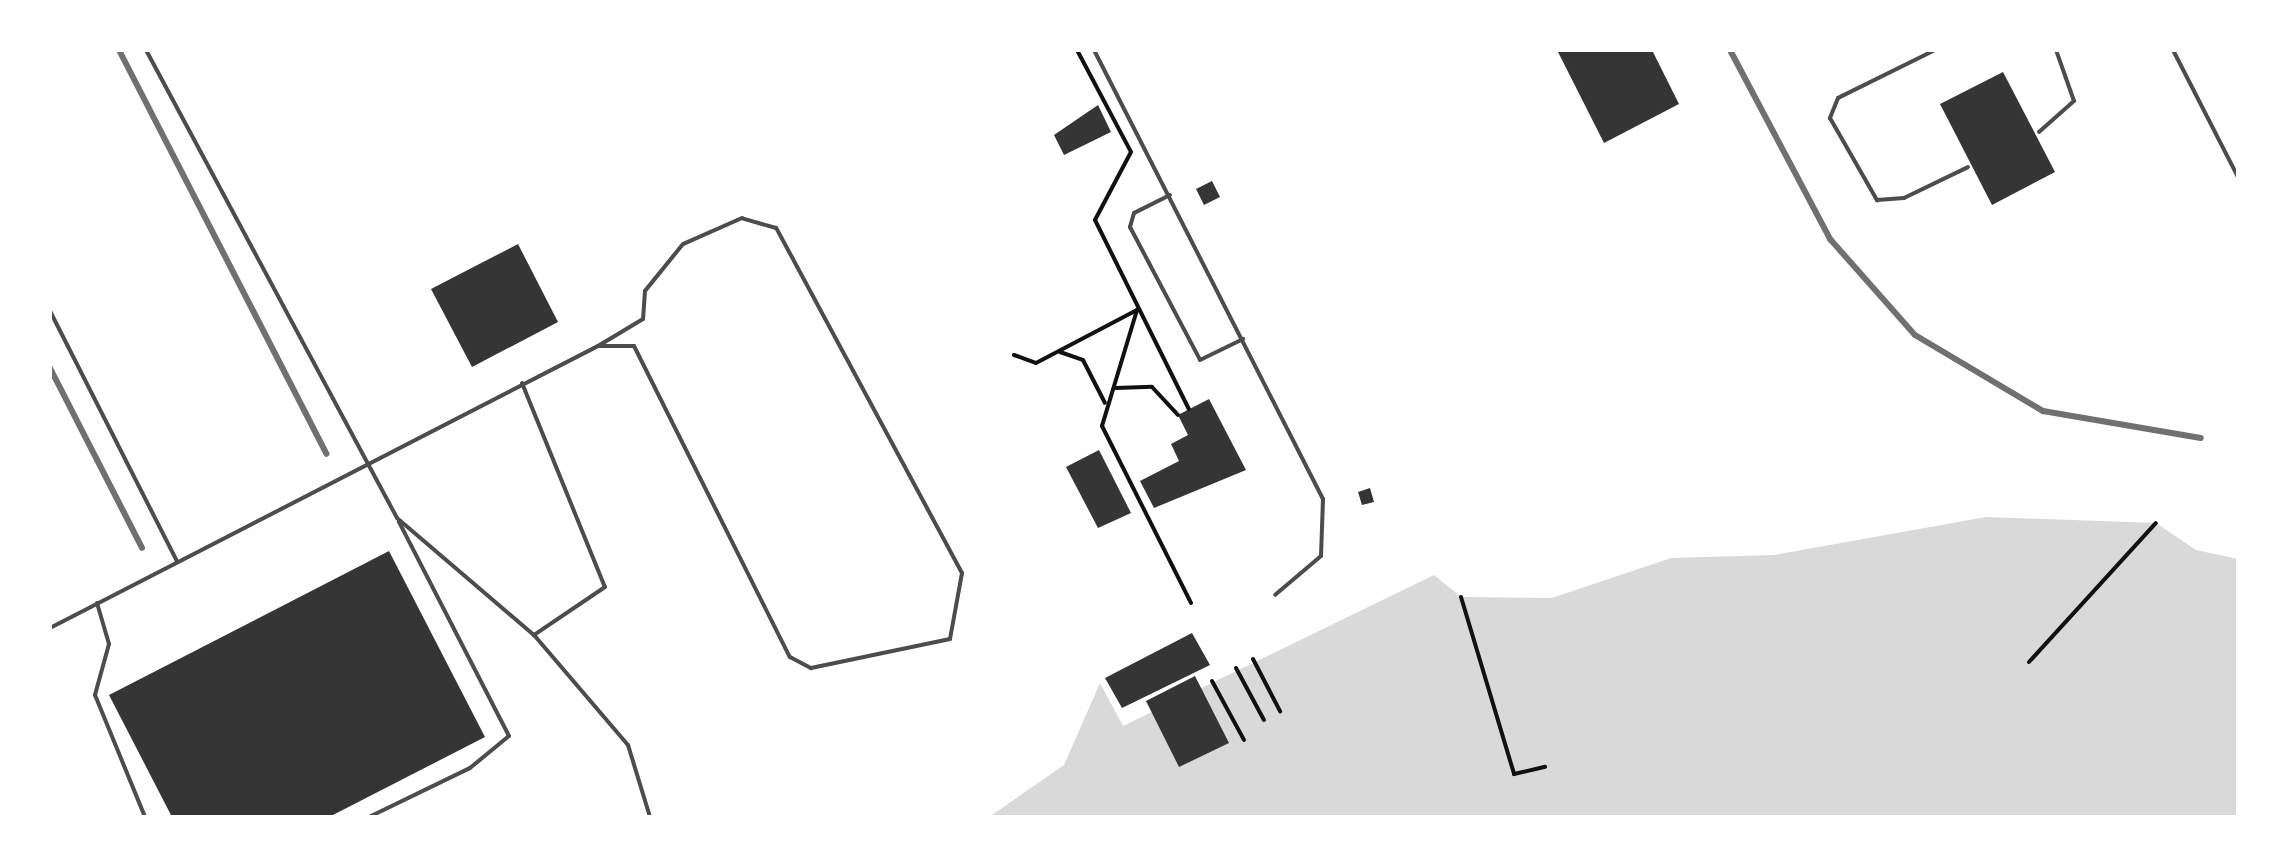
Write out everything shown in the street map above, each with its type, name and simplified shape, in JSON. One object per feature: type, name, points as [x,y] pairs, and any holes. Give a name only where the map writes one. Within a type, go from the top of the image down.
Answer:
[{"type":"lane","points":[[146,50],[509,736],[470,768],[369,817]]},
{"type":"lane","points":[[1094,50],[1243,340],[1325,513],[1321,556],[1274,596]]},
{"type":"lane","points":[[1935,50],[1838,98],[1830,118],[1877,200],[1904,198],[1968,167]]},
{"type":"lane","points":[[2039,132],[2074,101],[2056,50]]},
{"type":"lane","points":[[2173,50],[2238,178]]},
{"type":"lane","points":[[1170,195],[1134,213],[1130,227],[1200,360],[1243,340]]},
{"type":"lane","points":[[50,628],[366,469],[598,346],[643,319],[646,292],[683,244],[742,218],[776,228],[962,572],[950,639],[810,668],[790,657],[634,346],[598,346]]},
{"type":"lane","points":[[50,311],[178,562]]},
{"type":"lane","points":[[522,383],[605,587],[534,635]]},
{"type":"lane","points":[[397,518],[534,635],[628,745],[650,817]]},
{"type":"lane","points":[[97,603],[109,644],[95,695],[145,817]]},
{"type":"path","points":[[1077,50],[1131,152],[1095,220],[1189,409]]},
{"type":"path","points":[[1014,354],[1031,364],[1137,310]]},
{"type":"path","points":[[1104,403],[1116,388],[1137,310]]},
{"type":"path","points":[[1058,352],[1084,360],[1104,403],[1107,440],[1191,603]]},
{"type":"path","points":[[1116,388],[1152,387],[1178,415]]},
{"type":"path","points":[[2029,662],[2156,524]]},
{"type":"path","points":[[1461,596],[1514,774],[1545,767]]},
{"type":"path","points":[[1253,659],[1280,711]]},
{"type":"path","points":[[1236,668],[1264,720]]},
{"type":"path","points":[[1212,681],[1244,740]]},
{"type":"shaded area","points":[[1986,517],[2156,523],[2196,550],[2238,559],[2238,817],[989,817],[1064,765],[1100,683],[1123,726],[1434,575],[1461,597],[1552,598],[1671,558],[1774,555]]},
{"type":"building","points":[[1557,50],[1652,50],[1679,104],[1604,143]]},
{"type":"building","points":[[2003,72],[2055,172],[1992,205],[1940,104]]},
{"type":"building","points":[[1098,105],[1111,132],[1064,155],[1054,135]]},
{"type":"building","points":[[1212,181],[1220,197],[1204,205],[1196,189]]},
{"type":"building","points":[[518,244],[558,322],[472,367],[431,289]]},
{"type":"building","points":[[1209,399],[1246,470],[1154,508],[1140,481],[1179,461],[1171,444],[1188,435],[1178,415]]},
{"type":"building","points":[[1099,450],[1131,513],[1098,528],[1066,467]]},
{"type":"building","points":[[1370,488],[1374,502],[1362,505],[1358,492]]},
{"type":"building","points":[[389,551],[485,737],[329,817],[172,817],[109,695]]},
{"type":"building","points":[[1192,633],[1210,665],[1122,708],[1105,678]]},
{"type":"building","points":[[1195,676],[1229,743],[1179,767],[1146,701]]},
{"type":"railway","points":[[119,50],[327,454]]},
{"type":"railway","points":[[1730,50],[1830,239],[1915,335],[2043,411],[2201,438]]},
{"type":"railway","points":[[50,368],[142,548]]}]
